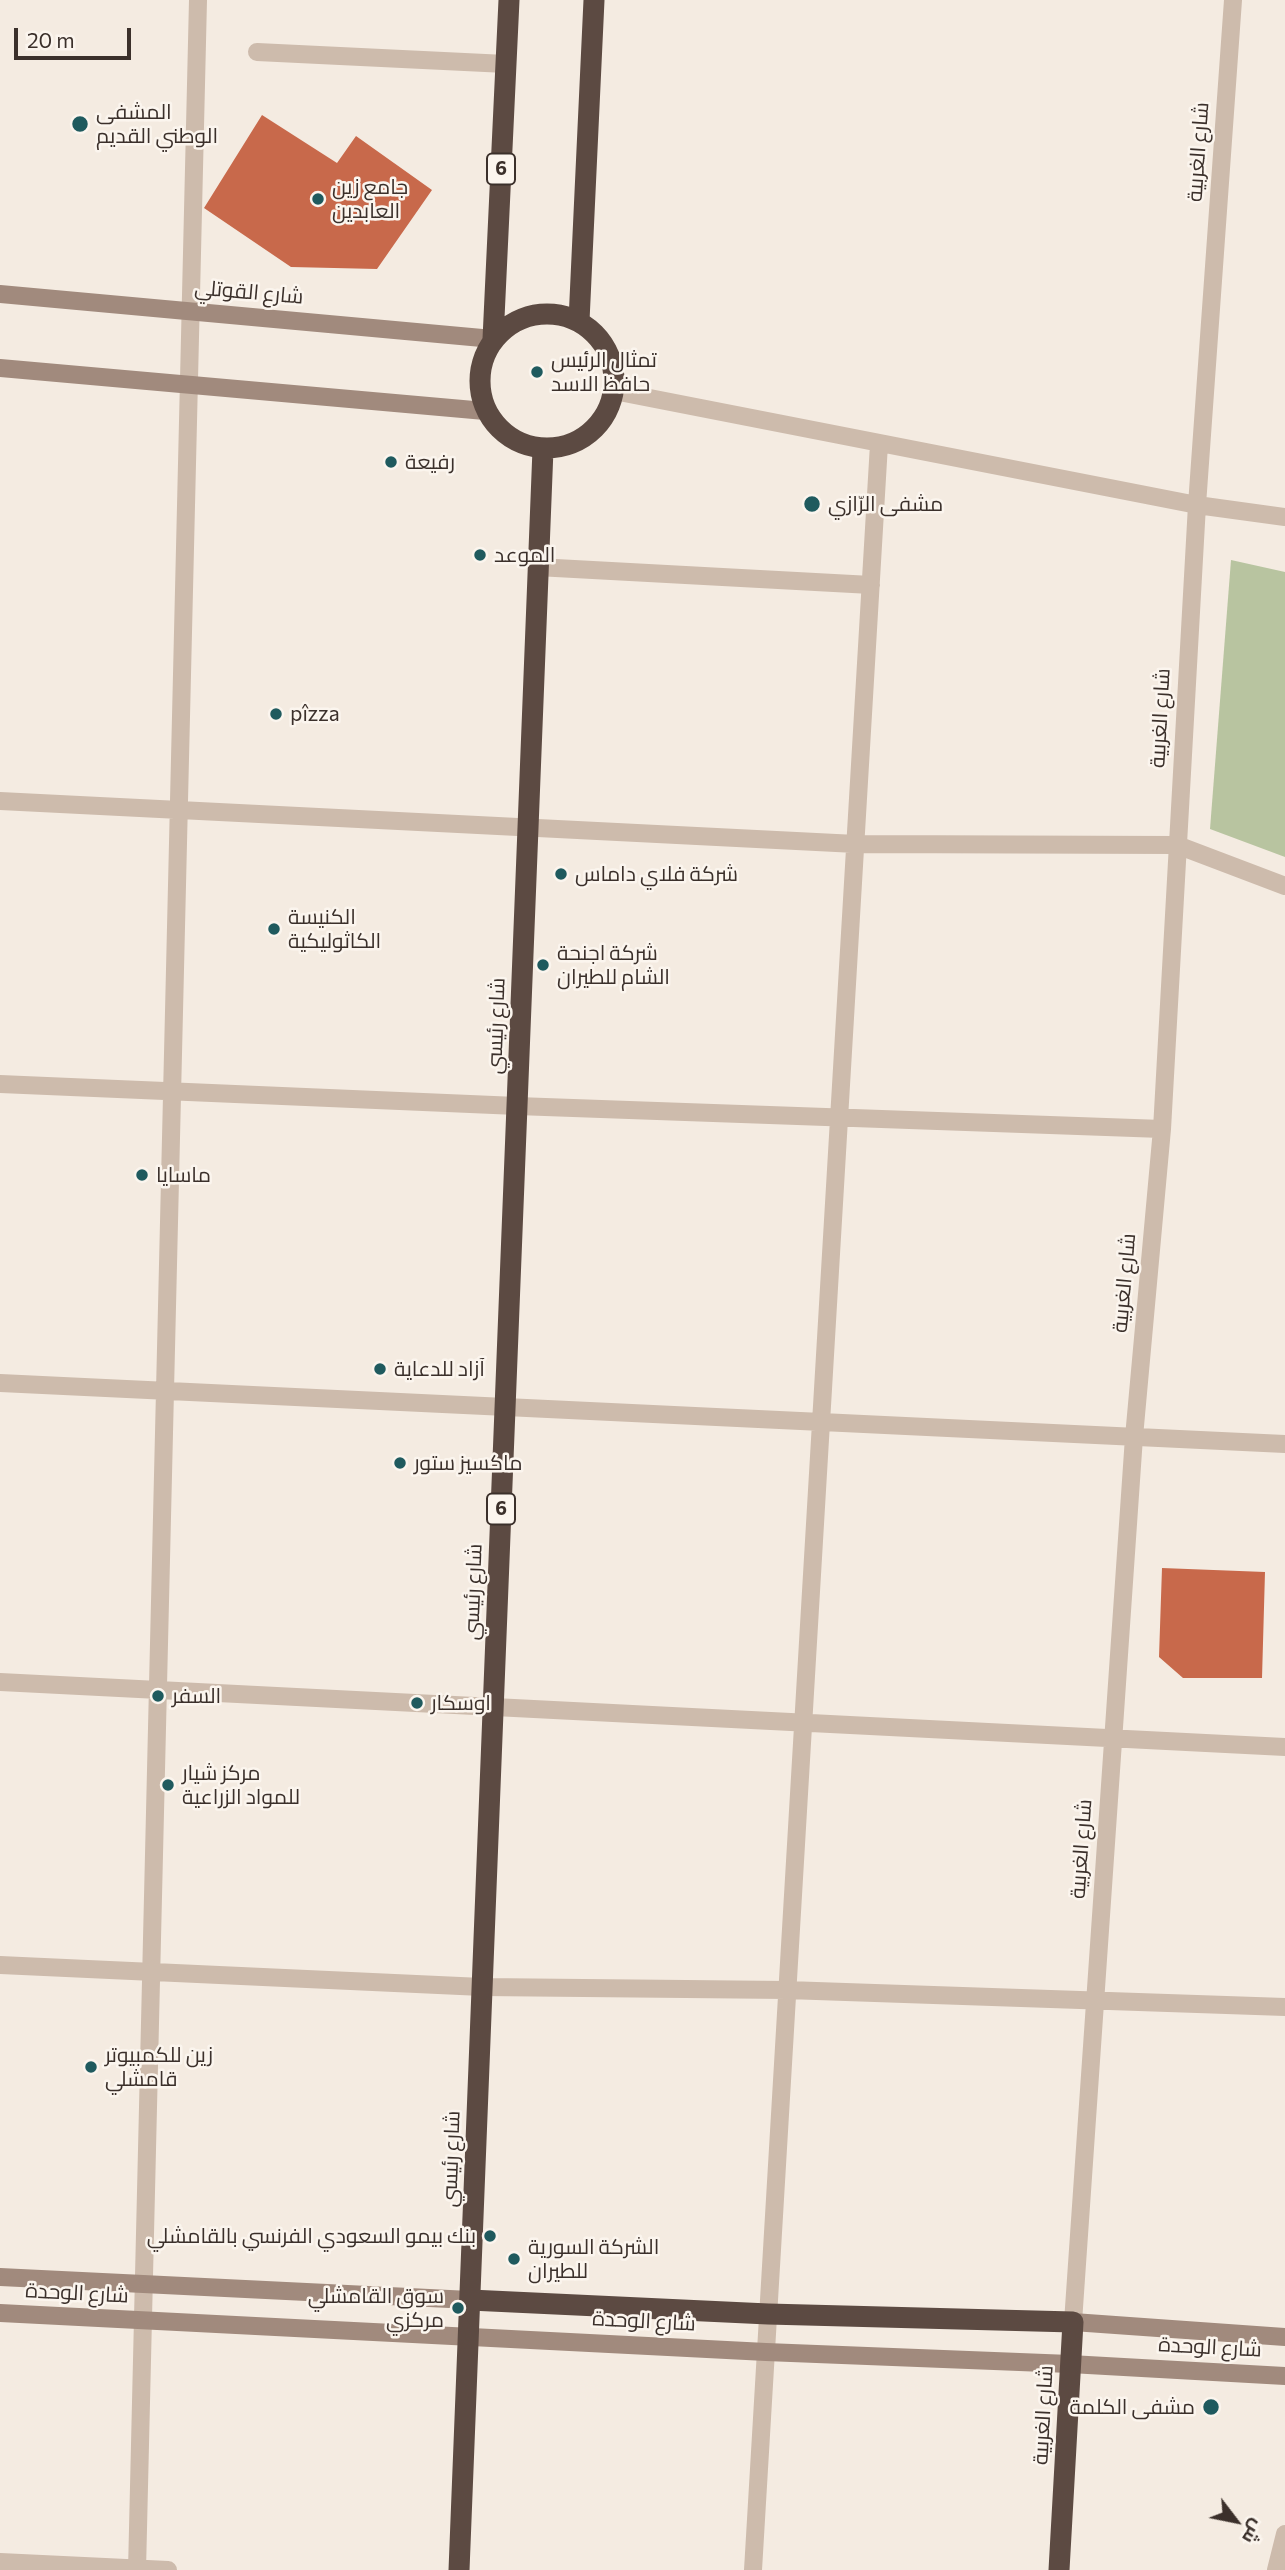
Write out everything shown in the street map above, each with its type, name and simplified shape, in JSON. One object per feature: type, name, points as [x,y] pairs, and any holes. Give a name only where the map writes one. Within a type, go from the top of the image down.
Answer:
[{"type":"highway","name":"6","points":[[493,339],[509,0]]},
{"type":"highway","points":[[579,321],[594,0]]},
{"type":"highway","points":[[533,314],[556,314],[579,321],[596,333],[607,350],[614,370],[614,391],[608,410],[597,427],[581,440],[562,447],[542,449],[519,443],[500,430],[485,411],[479,387],[481,361],[493,339],[511,323],[533,314]]},
{"type":"highway","name":"شارع رئيسي","points":[[459,2570],[542,449]]},
{"type":"highway","name":"شارع الوحدة","points":[[470,2300],[768,2314],[1073,2322]]},
{"type":"highway","name":"شارع الغربية","points":[[1059,2570],[1073,2322]]},
{"type":"street","points":[[137,2569],[198,0]]},
{"type":"street","name":"شارع الغربية","points":[[1073,2322],[1134,1437],[1162,1129],[1197,505],[1233,0]]},
{"type":"street","points":[[257,52],[506,64]]},
{"type":"street","name":"شارع القوتلي","points":[[0,293],[493,339]]},
{"type":"street","points":[[0,368],[485,411]]},
{"type":"street","points":[[614,391],[1197,505],[1285,517]]},
{"type":"street","points":[[753,2570],[879,444]]},
{"type":"street","points":[[537,567],[871,585]]},
{"type":"street","points":[[0,801],[856,844],[1177,845],[1285,887]]},
{"type":"street","points":[[0,1084],[1162,1129]]},
{"type":"street","points":[[0,1382],[1285,1444]]},
{"type":"street","points":[[0,1682],[1285,1747]]},
{"type":"street","points":[[0,1965],[482,1987],[787,1990],[1285,2007]]},
{"type":"street","name":"شارع الوحدة","points":[[0,2277],[470,2300]]},
{"type":"street","name":"شارع الوحدة","points":[[0,2313],[1285,2376]]},
{"type":"street","name":"شارع الوحدة","points":[[1073,2322],[1285,2337]]},
{"type":"street","points":[[1276,2570],[1285,2534]]},
{"type":"street","points":[[0,2561],[168,2570]]},
{"type":"green space","points":[[1231,560],[1285,572],[1285,857],[1210,829]]},
{"type":"building","name":"جامع زين العابدين","points":[[262,115],[337,163],[356,136],[432,190],[377,269],[291,267],[204,208]]},
{"type":"building","points":[[1162,1568],[1265,1572],[1262,1678],[1183,1678],[1159,1657]]},
{"type":"place","name":"المشفى الوطني القديم","points":[[80,124]]},
{"type":"place","name":"جامع زين العابدين","points":[[318,199]]},
{"type":"place","name":"تمثال الرئيس حافظ الاسد","points":[[537,372]]},
{"type":"place","name":"رفيعة","points":[[391,462]]},
{"type":"place","name":"مشفى الرّازي","points":[[812,504]]},
{"type":"place","name":"الموعد","points":[[480,555]]},
{"type":"place","name":"pîzza","points":[[276,714]]},
{"type":"place","name":"شركة فلاي داماس","points":[[561,874]]},
{"type":"place","name":"الكنيسة الكاثوليكية","points":[[274,929]]},
{"type":"place","name":"شركة اجنحة الشام للطيران","points":[[543,965]]},
{"type":"place","name":"ماسايا","points":[[142,1175]]},
{"type":"place","name":"آزاد للدعاية","points":[[380,1369]]},
{"type":"place","name":"ماكسيز ستور","points":[[400,1463]]},
{"type":"place","name":"السفر","points":[[158,1696]]},
{"type":"place","name":"اوسكار","points":[[417,1703]]},
{"type":"place","name":"مركز شيار للمواد الزراعية","points":[[168,1785]]},
{"type":"place","name":"زين للكمبيوتر قامشلي","points":[[91,2067]]},
{"type":"place","name":"بنك بيمو السعودي الفرنسي بالقامشلي","points":[[490,2236]]},
{"type":"place","name":"الشركة السورية للطيران","points":[[514,2259]]},
{"type":"place","name":"سوق القامشلي مركزي","points":[[458,2308]]},
{"type":"place","name":"مشفى الكلمة","points":[[1211,2407]]}]
